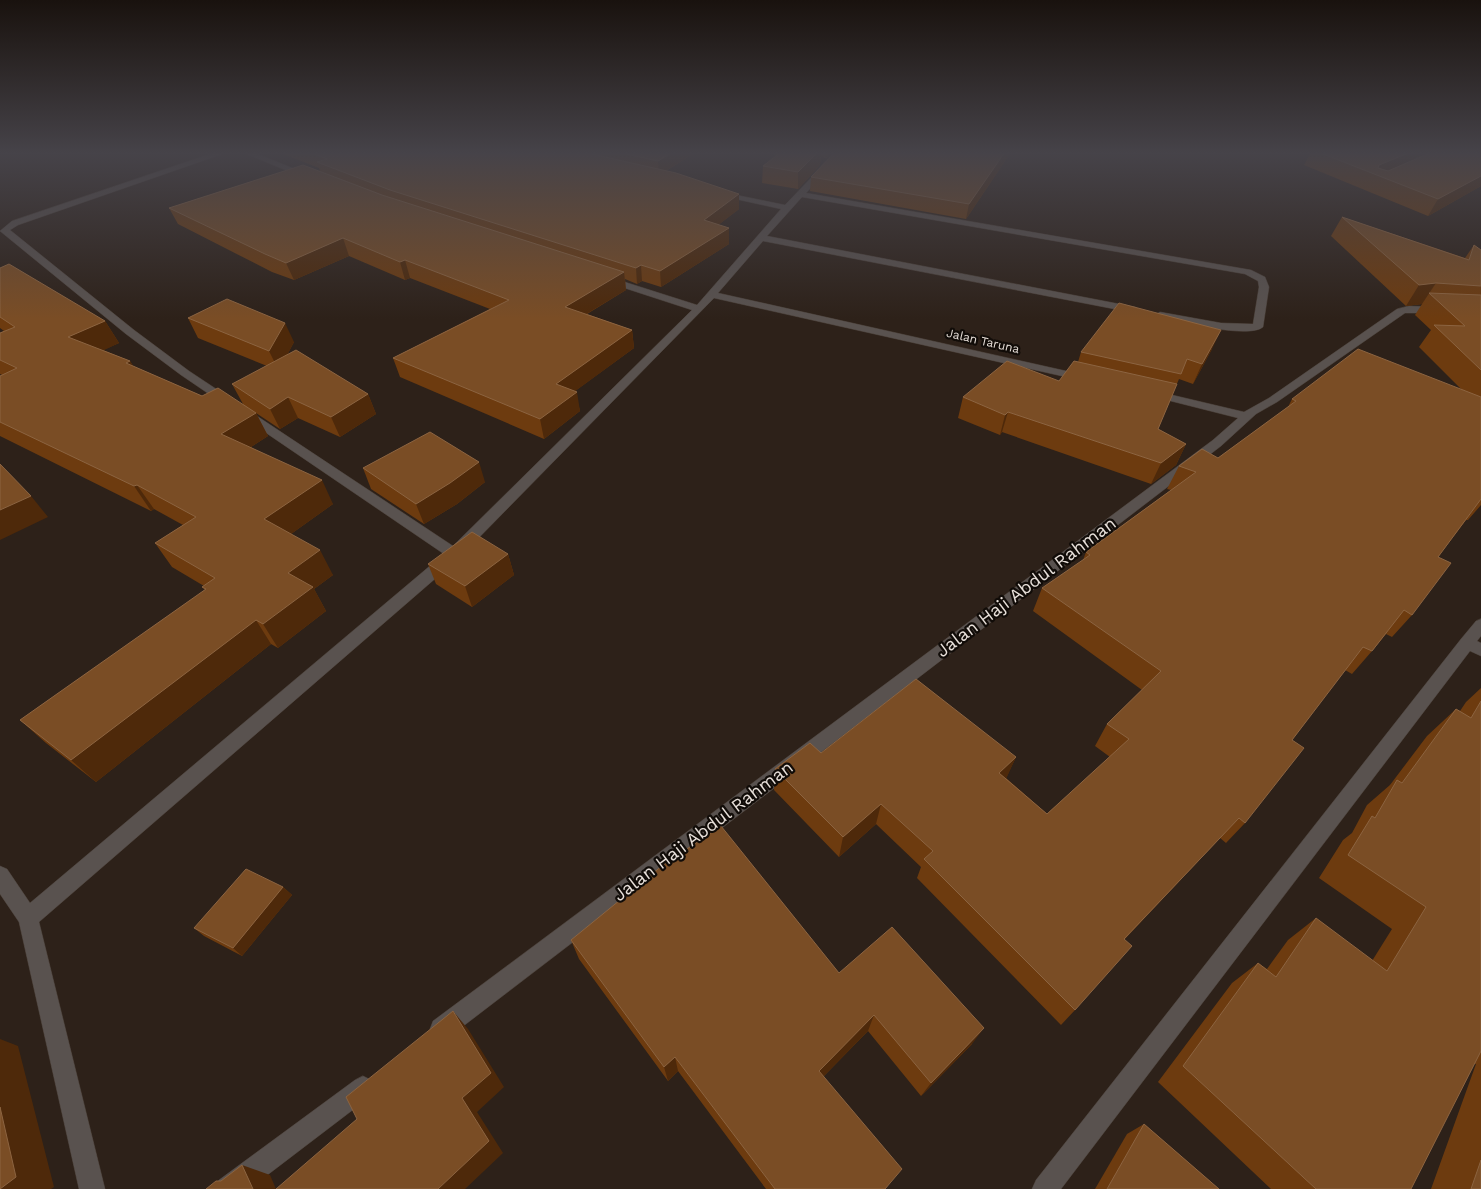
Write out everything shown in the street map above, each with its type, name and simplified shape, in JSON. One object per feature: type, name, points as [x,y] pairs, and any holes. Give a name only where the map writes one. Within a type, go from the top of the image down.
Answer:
[{"type":"street","points":[[61,207],[15,223],[4,230],[130,332],[186,373],[454,554]]},
{"type":"street","points":[[761,238],[1222,327],[1242,329],[1258,327],[1264,288],[1262,279],[1248,272],[877,207]]},
{"type":"street","points":[[28,918],[454,554],[699,309],[787,208]]},
{"type":"street","points":[[596,276],[699,309]]},
{"type":"street","name":"Jalan Taruna","points":[[712,295],[1095,381]]},
{"type":"street","name":"Jalan Haji Abdul Rahman","points":[[428,1039],[1217,443],[1246,416],[1401,311],[1415,309],[1451,310]]},
{"type":"street","points":[[1143,392],[1246,416]]},
{"type":"street","points":[[1045,1189],[1474,647],[1481,625]]},
{"type":"street","points":[[0,876],[28,918],[92,1189]]},
{"type":"street","points":[[228,1189],[380,1075]]},
{"type":"building","points":[[421,207],[624,272],[565,307],[632,330],[556,384],[577,392],[540,419],[393,358],[509,300],[405,260],[400,262],[343,238],[286,263],[169,208]]},
{"type":"building","points":[[445,207],[721,207],[704,220],[729,228],[660,271],[641,265],[636,268]]},
{"type":"building","points":[[1342,217],[1469,260],[1474,245],[1481,250],[1481,286],[1436,283],[1419,285]]},
{"type":"building","points":[[9,264],[105,321],[68,337],[130,361],[126,363],[202,396],[218,388],[256,413],[221,434],[322,480],[264,519],[320,550],[288,573],[313,587],[263,624],[256,620],[71,760],[20,720],[206,589],[202,587],[215,578],[155,543],[196,517],[137,485],[134,486],[0,422],[0,376],[17,368],[0,360],[0,333],[15,327],[0,317],[0,268]]},
{"type":"building","points":[[1429,293],[1481,295],[1481,370],[1434,325],[1465,326]]},
{"type":"building","points":[[227,299],[285,323],[269,351],[188,318]]},
{"type":"building","points":[[1119,303],[1221,330],[1202,364],[1187,359],[1181,374],[1081,352]]},
{"type":"building","points":[[1358,349],[1481,397],[1481,499],[1438,557],[1451,563],[1412,615],[1404,610],[1372,651],[1363,647],[1292,740],[1304,748],[1245,823],[1239,818],[1124,939],[1132,946],[1075,1010],[924,859],[933,851],[881,804],[843,837],[775,769],[810,743],[821,753],[916,679],[1016,757],[999,773],[1047,814],[1129,739],[1107,724],[1161,671],[1042,588],[1090,555],[1086,552],[1196,472],[1179,466],[1202,449],[1218,458],[1296,401],[1292,399]]},
{"type":"building","points":[[296,350],[368,394],[331,417],[288,397],[270,409],[232,384]]},
{"type":"building","points":[[1007,361],[1059,381],[1074,361],[1177,384],[1158,429],[1186,444],[1161,463],[1008,412],[1005,415],[963,397]]},
{"type":"building","points":[[430,432],[479,462],[416,504],[363,468]]},
{"type":"building","points":[[0,464],[31,496],[0,510]]},
{"type":"building","points":[[472,532],[508,554],[465,586],[428,564]]},
{"type":"building","points":[[1481,701],[1481,1051],[1411,1189],[1316,1189],[1183,1066],[1258,963],[1276,977],[1316,918],[1387,971],[1426,907],[1348,855],[1372,816],[1375,818],[1397,780],[1402,783],[1456,709],[1471,718]]},
{"type":"building","points":[[721,826],[839,973],[892,927],[984,1028],[931,1083],[874,1015],[819,1071],[902,1169],[885,1189],[775,1189],[675,1057],[664,1067],[571,940],[663,865]]},
{"type":"building","points":[[246,869],[283,887],[233,948],[194,928]]},
{"type":"building","points":[[453,1011],[491,1073],[462,1098],[489,1141],[438,1189],[276,1189],[357,1119],[346,1097]]},
{"type":"building","points":[[0,1107],[16,1177],[0,1189]]},
{"type":"building","points":[[1144,1124],[1219,1189],[1107,1189]]},
{"type":"building","points":[[1481,1160],[1481,1189],[1471,1189]]},
{"type":"building","points":[[242,1165],[253,1189],[206,1189],[216,1181],[221,1181]]}]
